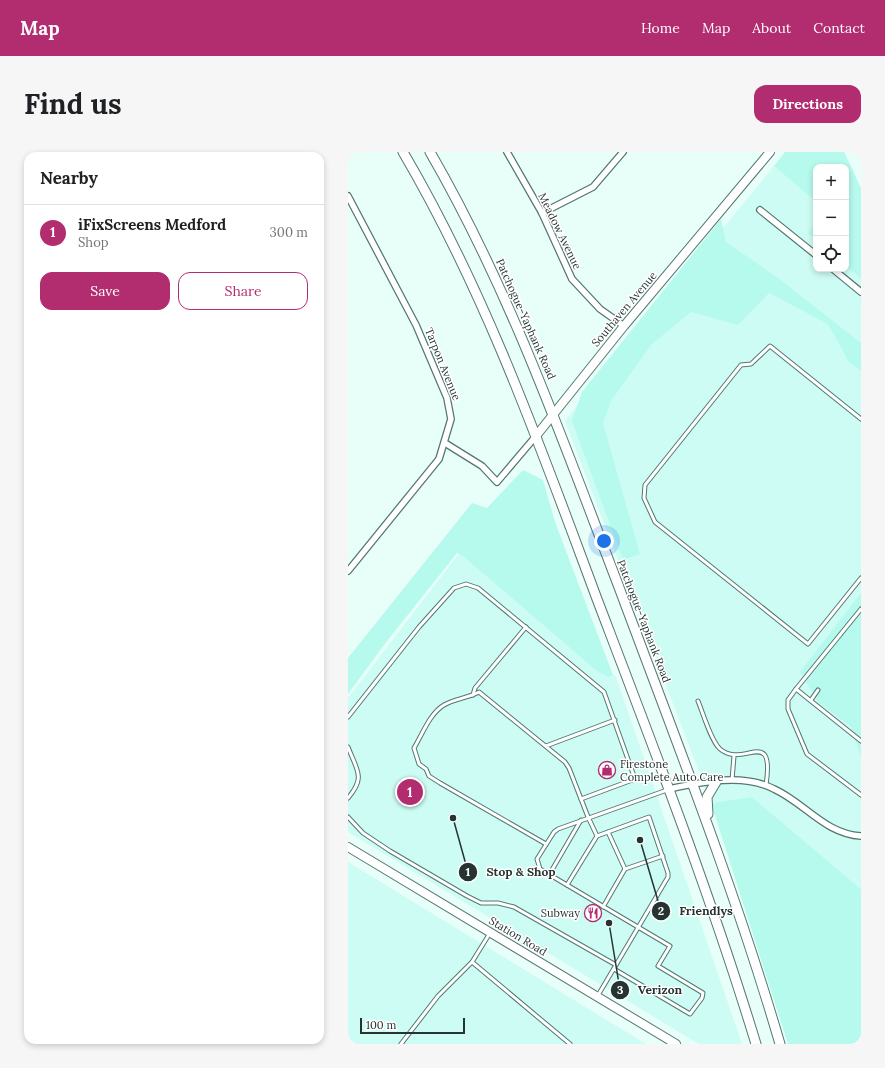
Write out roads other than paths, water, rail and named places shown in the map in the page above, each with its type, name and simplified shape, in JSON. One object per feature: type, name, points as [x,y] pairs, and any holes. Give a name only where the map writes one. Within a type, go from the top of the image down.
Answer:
[{"type":"main road","points":[[403,152],[447,233],[481,302],[536,436],[669,789],[743,1000],[755,1044]]},
{"type":"main road","name":"Patchogue-Yaphank Road","points":[[430,152],[464,214],[492,270],[523,339],[553,414],[692,784],[749,945],[780,1044]]},
{"type":"main road","name":"Southaven Avenue","points":[[536,436],[624,326],[770,152]]},
{"type":"main road","points":[[713,843],[706,801],[716,782]]},
{"type":"main road","name":"Station Road","points":[[348,847],[676,1044]]},
{"type":"street","name":"Meadow Avenue","points":[[507,152],[542,213],[572,279],[600,309],[624,326]]},
{"type":"street","points":[[542,213],[593,187],[623,152]]},
{"type":"street","name":"Tarpon Avenue","points":[[348,196],[416,325],[447,398],[451,419],[439,459],[348,570]]},
{"type":"street","points":[[760,210],[813,253]]},
{"type":"street","points":[[837,272],[861,292]]},
{"type":"street","name":"Southaven Avenue","points":[[445,443],[482,466],[497,482],[536,436]]},
{"type":"street","points":[[669,789],[692,784],[732,781],[752,782],[766,785],[789,797],[829,827],[843,834],[861,836]]},
{"type":"lane","points":[[861,419],[770,346],[751,364],[741,365],[726,382],[645,485],[644,498],[655,522],[808,644],[861,578]]},
{"type":"lane","points":[[348,717],[419,627],[454,588],[466,584],[478,588],[604,692],[635,779],[581,798]]},
{"type":"lane","points":[[861,609],[788,700],[788,709],[807,754],[861,795]]},
{"type":"lane","points":[[473,695],[475,688],[526,628]]},
{"type":"lane","points":[[796,689],[861,741]]},
{"type":"lane","points":[[810,700],[818,690]]},
{"type":"lane","points":[[546,844],[440,783],[429,776],[426,769],[419,764],[414,748],[436,712],[444,704],[479,692],[565,762],[569,768],[597,836]]},
{"type":"lane","points":[[698,701],[716,743],[727,754],[734,756],[755,751],[762,752],[767,758],[769,767],[766,785]]},
{"type":"lane","points":[[546,746],[615,720]]},
{"type":"lane","points":[[348,747],[359,776],[358,786],[348,798]]},
{"type":"lane","points":[[732,781],[734,756]]},
{"type":"lane","points":[[614,968],[690,1014],[702,998],[703,993],[658,966],[670,946],[540,870],[537,859],[554,832],[558,829],[669,789]]},
{"type":"lane","points":[[348,817],[363,834],[467,896],[481,903],[498,903],[514,907],[616,965]]},
{"type":"lane","points":[[567,886],[597,836],[648,817],[663,856],[668,877],[639,928],[597,996]]},
{"type":"lane","points":[[549,875],[581,820]]},
{"type":"lane","points":[[608,832],[625,869]]},
{"type":"lane","points":[[603,906],[625,869],[663,856]]},
{"type":"lane","points":[[401,1044],[438,996],[472,962],[490,932]]},
{"type":"lane","points":[[472,962],[570,1044]]},
{"type":"place","name":"Firestone Complete Auto Care","points":[[607,770]]},
{"type":"place","name":"iFixScreens Medford","points":[[410,792]]},
{"type":"place","name":"Stop & Shop","points":[[453,818]]},
{"type":"place","name":"Friendlys","points":[[640,840]]},
{"type":"place","name":"Subway","points":[[593,913]]},
{"type":"place","name":"Verizon","points":[[609,923]]}]
